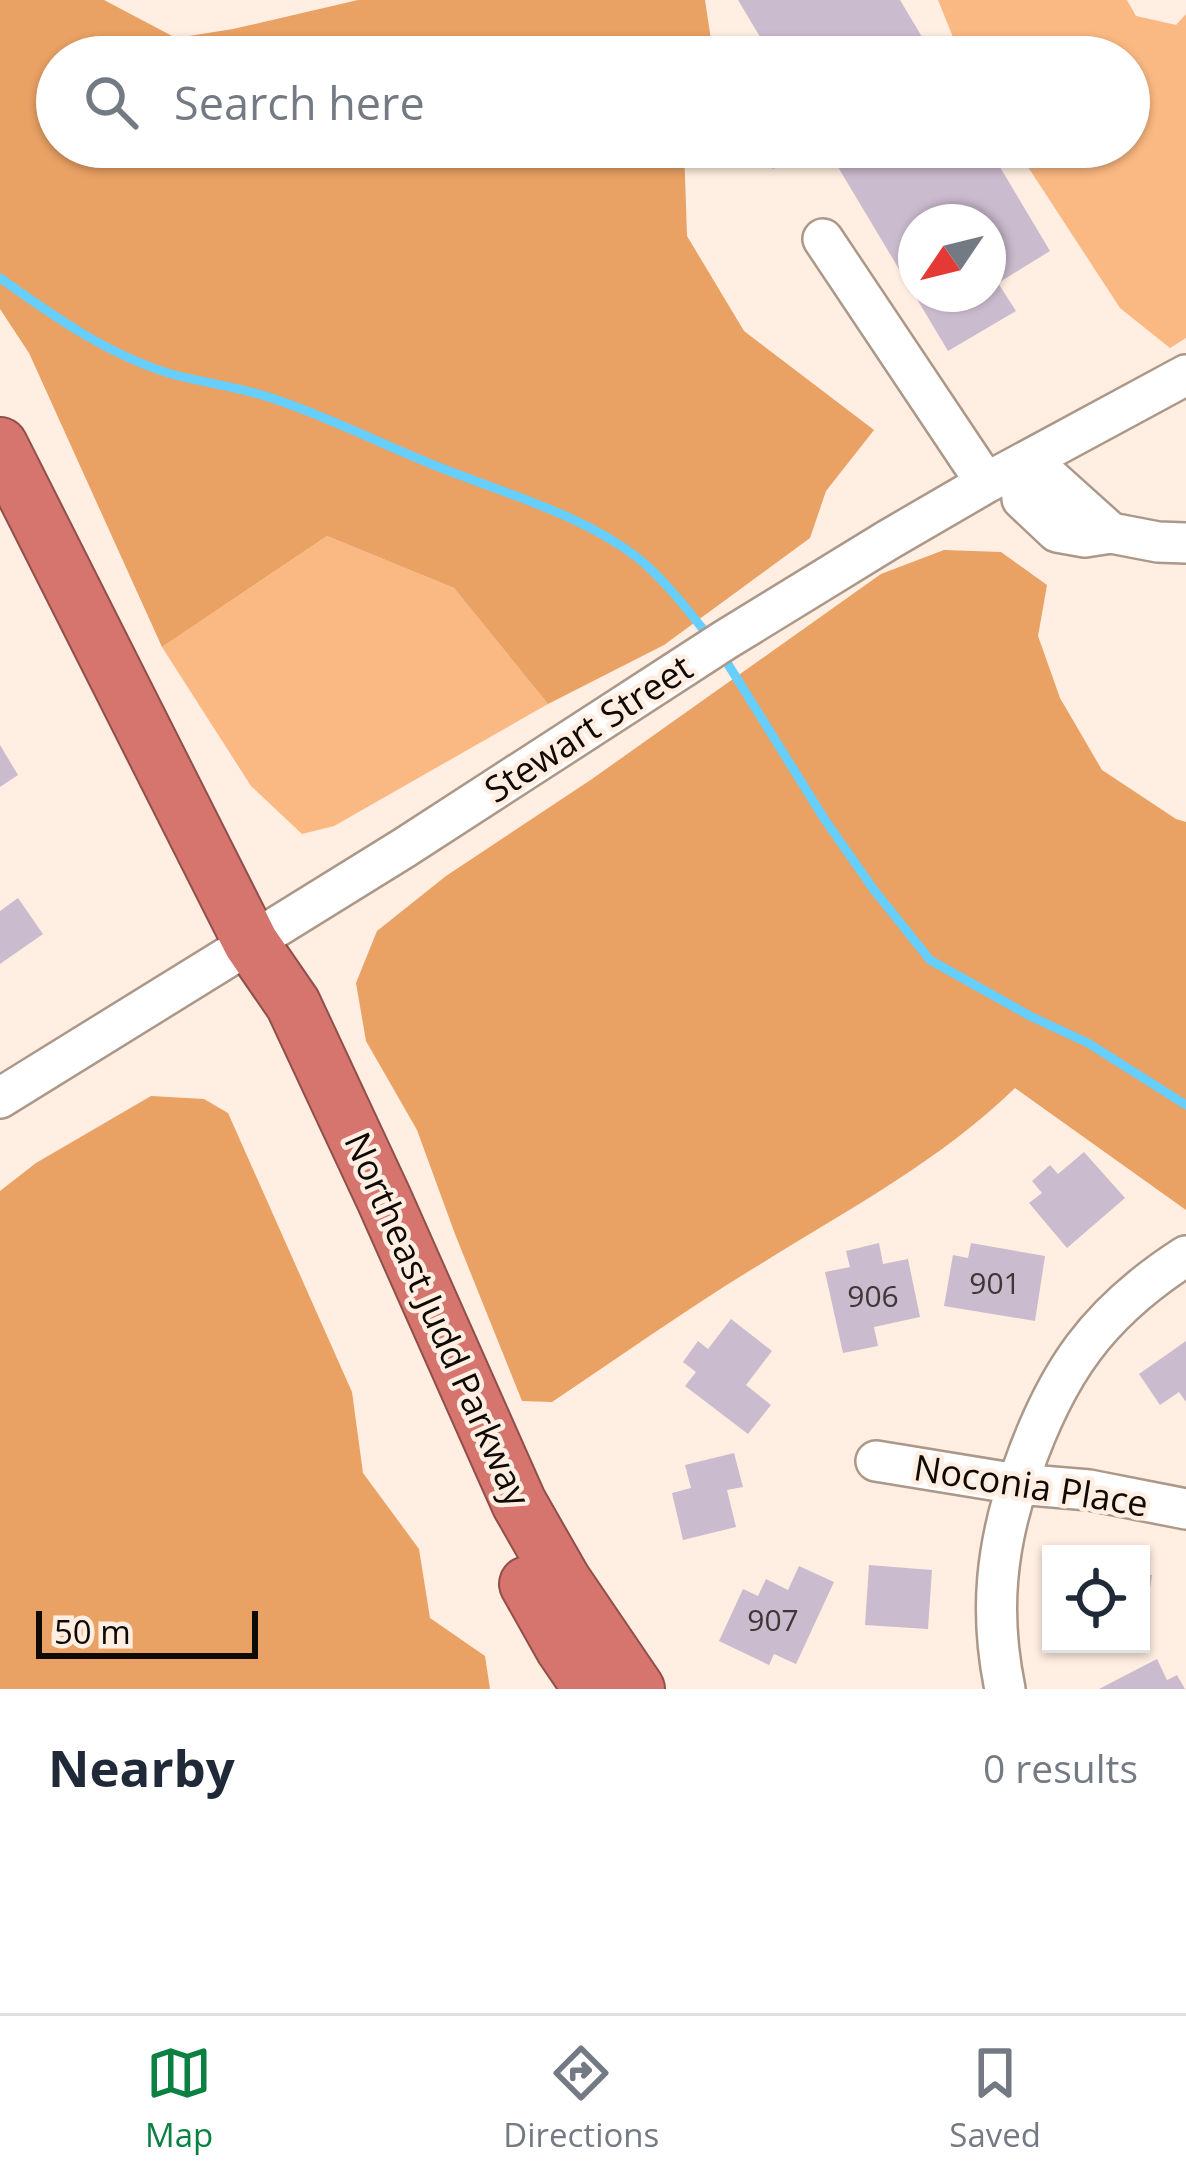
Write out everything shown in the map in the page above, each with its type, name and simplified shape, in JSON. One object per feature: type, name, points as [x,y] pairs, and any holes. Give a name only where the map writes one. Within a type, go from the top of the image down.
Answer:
[{"type":"highway","name":"Northeast Judd Parkway","points":[[0,445],[250,944],[293,1004],[519,1503],[563,1580],[637,1689]]},
{"type":"highway","name":"Northeast Judd Parkway","points":[[250,944],[270,1016],[449,1429],[511,1556],[591,1689]]},
{"type":"street","points":[[823,239],[1003,474],[1051,479],[1111,533],[1186,542]]},
{"type":"street","name":"Stewart Street","points":[[0,1098],[724,640],[1003,474],[1186,375]]},
{"type":"street","points":[[1005,1689],[996,1582],[1001,1543],[1051,1397],[1078,1354],[1114,1312],[1186,1256]]},
{"type":"street","name":"Noconia Place","points":[[876,1461],[1018,1484],[1089,1490],[1186,1509]]},
{"type":"shaded area","points":[[0,0],[104,0],[172,36],[36,36],[36,168],[685,168],[687,236],[744,331],[874,430],[826,491],[810,538],[664,645],[548,704],[454,588],[327,536],[162,647],[29,353],[0,309]]},
{"type":"shaded area","points":[[358,0],[705,0],[710,36],[189,36]]},
{"type":"shaded area","points":[[938,0],[1127,0],[1136,16],[1176,25],[1186,14],[1186,338],[1170,348],[1120,308],[1029,168],[1150,168],[1150,36],[953,36]]},
{"type":"shaded area","points":[[327,536],[454,588],[548,704],[334,826],[302,834],[251,786],[162,647]]},
{"type":"shaded area","points":[[944,550],[1001,552],[1047,585],[1038,636],[1060,698],[1102,770],[1186,822],[1186,1210],[1015,1088],[924,1162],[706,1298],[552,1402],[522,1401],[417,1130],[366,1041],[356,983],[377,931],[446,876],[881,574]]},
{"type":"shaded area","points":[[151,1096],[204,1099],[228,1113],[352,1392],[363,1473],[419,1549],[430,1618],[485,1656],[490,1689],[0,1689],[0,1191],[36,1163]]},
{"type":"building","points":[[738,0],[900,0],[921,36],[759,36]]},
{"type":"building","points":[[839,168],[1001,168],[1050,251],[1006,278],[1006,204],[898,204],[898,267]]},
{"type":"building","points":[[1006,295],[1016,311],[948,351],[925,312],[1006,312]]},
{"type":"building","points":[[0,745],[18,775],[0,787]]},
{"type":"building","points":[[18,898],[43,934],[0,964],[0,911]]},
{"type":"building","points":[[1084,1152],[1125,1198],[1067,1248],[1029,1203],[1042,1193],[1032,1181],[1050,1165],[1058,1174]]},
{"type":"building","points":[[879,1243],[883,1264],[908,1259],[920,1317],[874,1327],[878,1346],[843,1353],[825,1272],[850,1267],[846,1251]]},
{"type":"building","points":[[971,1243],[1045,1256],[1035,1321],[944,1306],[953,1255],[968,1258]]},
{"type":"building","points":[[731,1319],[772,1351],[746,1385],[771,1405],[748,1434],[685,1386],[696,1372],[683,1362],[698,1341],[708,1349]]},
{"type":"building","points":[[1186,1341],[1186,1402],[1179,1392],[1160,1405],[1139,1374]]},
{"type":"building","points":[[734,1453],[743,1487],[727,1490],[736,1527],[683,1540],[672,1493],[691,1488],[685,1465]]},
{"type":"building","points":[[869,1565],[932,1570],[928,1629],[865,1625]]},
{"type":"building","points":[[799,1566],[834,1582],[796,1664],[774,1654],[769,1665],[719,1641],[743,1589],[758,1596],[766,1579],[788,1590]]},
{"type":"building","points":[[1157,1659],[1167,1680],[1177,1675],[1185,1689],[1099,1689]]},
{"type":"waterway","points":[[0,278],[62,321],[128,358],[303,409],[596,531],[648,567],[711,639]]},
{"type":"waterway","points":[[721,653],[825,820],[930,960],[1088,1043],[1186,1105]]}]
